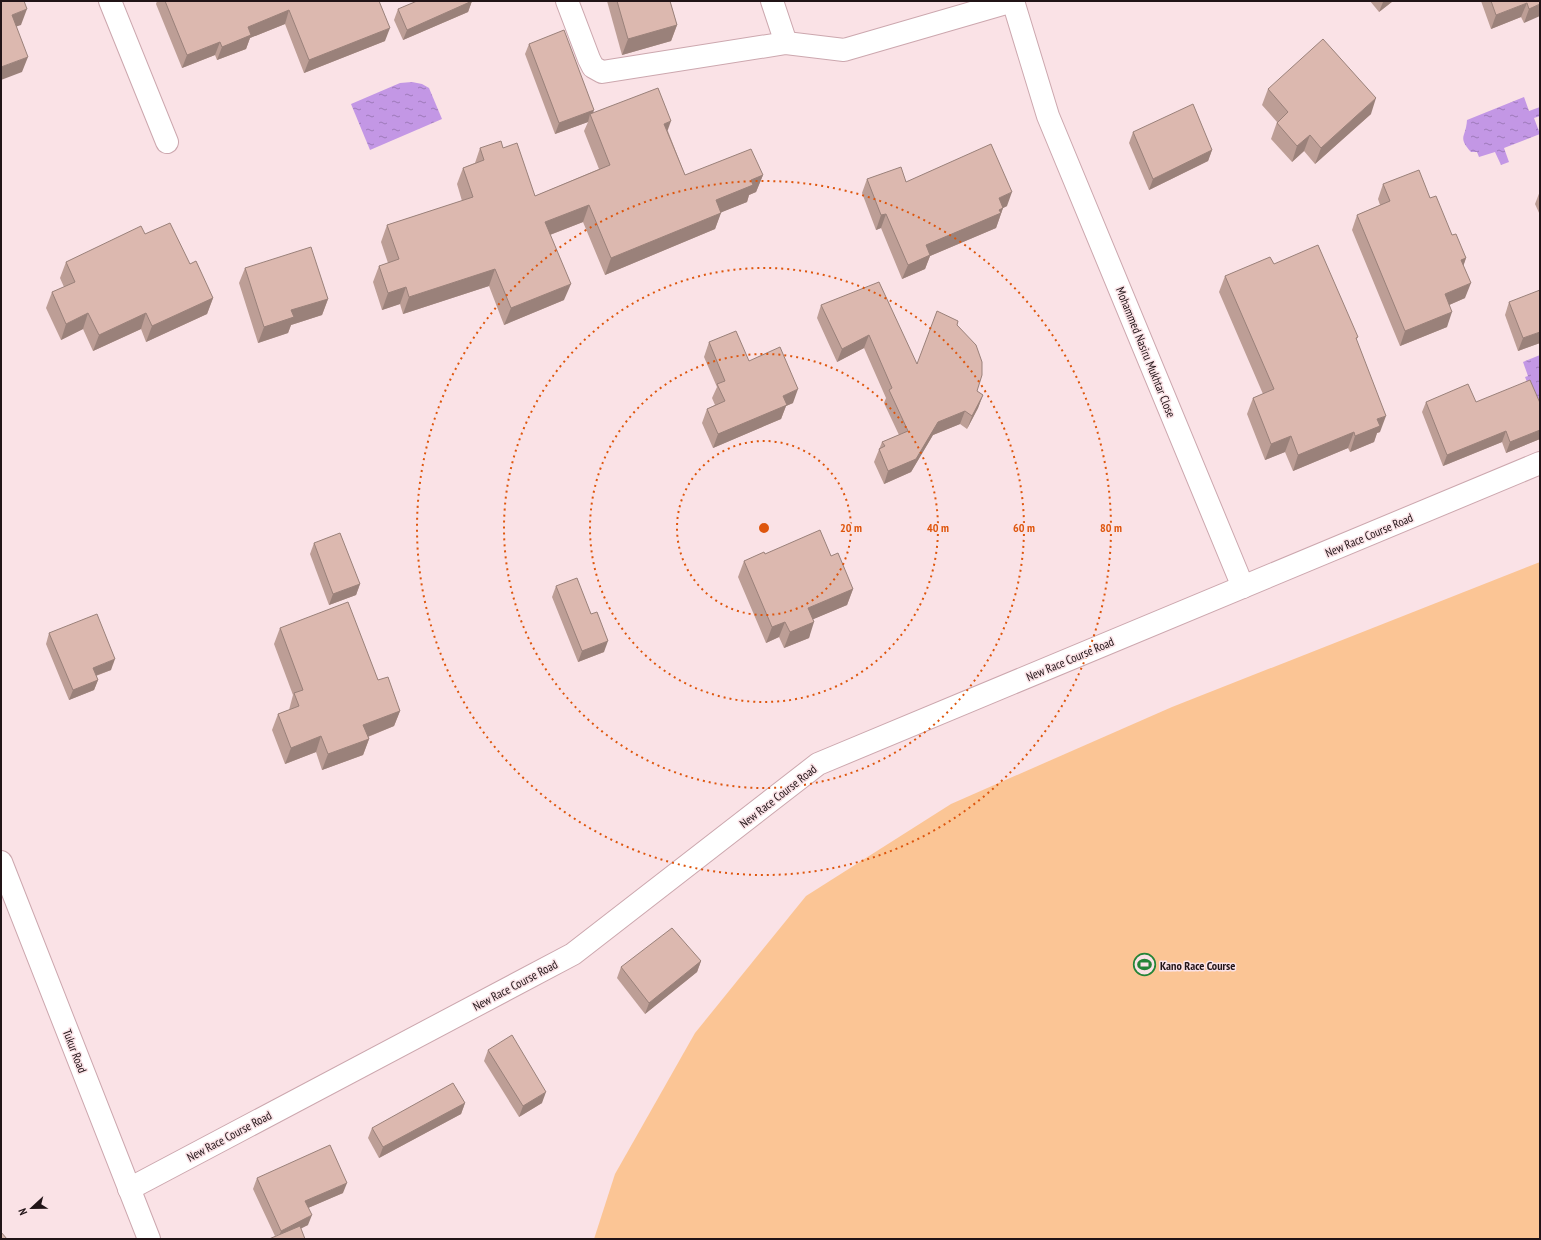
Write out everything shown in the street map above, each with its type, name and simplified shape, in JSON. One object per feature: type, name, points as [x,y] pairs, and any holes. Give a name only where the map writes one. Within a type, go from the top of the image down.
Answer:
[{"type":"street","points":[[110,1],[166,142]]},
{"type":"street","points":[[567,1],[589,59],[593,67],[602,72],[786,43],[844,50],[1013,1]]},
{"type":"street","points":[[772,1],[786,43]]},
{"type":"street","name":"Mohammed Nasiru Mukhtar Close","points":[[1013,1],[1048,116],[1243,587]]},
{"type":"street","name":"New Race Course Road","points":[[128,1189],[573,954],[818,764],[1540,463]]},
{"type":"street","name":"Tukur Road","points":[[1,862],[128,1189],[149,1239]]},
{"type":"shaded area","name":"Kano Race Course","points":[[1540,562],[1540,1239],[594,1239],[615,1174],[695,1033],[806,896],[951,804],[1172,707]]},
{"type":"water","points":[[412,82],[422,84],[429,88],[442,119],[370,150],[351,104],[400,83]]},
{"type":"water","points":[[1524,97],[1529,111],[1540,107],[1540,116],[1534,118],[1540,134],[1504,148],[1509,162],[1501,165],[1495,152],[1479,157],[1477,152],[1471,152],[1463,140],[1467,120]]},
{"type":"water","points":[[1540,355],[1540,415],[1525,377],[1528,376],[1523,362]]},
{"type":"building","points":[[1,1],[24,1],[27,9],[12,15],[28,57],[1,67]]},
{"type":"building","points":[[165,1],[379,1],[390,28],[309,60],[289,10],[248,27],[251,35],[222,47],[220,42],[187,55]]},
{"type":"building","points":[[417,1],[472,1],[407,30],[398,9]]},
{"type":"building","points":[[617,1],[670,1],[677,25],[628,39]]},
{"type":"building","points":[[1491,1],[1540,1],[1540,4],[1529,9],[1527,3],[1496,15]]},
{"type":"building","points":[[564,30],[594,110],[559,123],[529,44]]},
{"type":"building","points":[[1323,39],[1376,98],[1321,148],[1310,135],[1297,146],[1277,123],[1288,112],[1268,89]]},
{"type":"building","points":[[658,88],[671,121],[664,124],[685,175],[751,149],[763,175],[751,180],[753,185],[716,200],[721,213],[611,258],[589,205],[545,222],[571,284],[511,308],[495,269],[409,297],[406,287],[388,293],[379,266],[399,259],[387,225],[473,197],[463,168],[484,160],[480,148],[501,141],[503,148],[517,143],[535,196],[610,165],[590,114]]},
{"type":"building","points":[[1193,104],[1212,150],[1153,179],[1133,132]]},
{"type":"building","points":[[991,144],[1012,192],[999,198],[1003,208],[999,210],[1001,213],[926,245],[930,255],[908,265],[886,214],[881,215],[867,179],[901,167],[906,182]]},
{"type":"building","points":[[1419,170],[1430,198],[1436,196],[1452,235],[1456,234],[1466,258],[1461,260],[1471,283],[1445,294],[1452,312],[1405,331],[1357,215],[1390,201],[1383,184]]},
{"type":"building","points":[[170,223],[190,264],[196,261],[213,298],[152,326],[146,313],[99,335],[88,313],[66,324],[52,292],[75,282],[66,262],[141,226],[145,234]]},
{"type":"building","points":[[1318,245],[1358,337],[1356,338],[1386,416],[1377,419],[1380,426],[1355,436],[1354,432],[1298,455],[1291,436],[1271,444],[1253,398],[1274,389],[1225,276],[1270,257],[1274,264]]},
{"type":"building","points":[[311,247],[328,299],[291,310],[294,317],[264,327],[245,268]]},
{"type":"building","points":[[879,282],[917,364],[937,311],[958,321],[957,325],[976,345],[982,362],[982,375],[977,391],[983,395],[972,416],[965,411],[938,422],[916,459],[888,471],[879,449],[885,446],[882,442],[908,431],[889,390],[892,388],[869,335],[842,349],[821,305]]},
{"type":"building","points":[[1540,290],[1540,332],[1523,338],[1509,302]]},
{"type":"building","points":[[736,331],[749,361],[780,347],[798,389],[783,396],[787,405],[718,434],[707,409],[725,401],[717,384],[725,381],[709,342]]},
{"type":"building","points":[[1530,380],[1540,403],[1540,430],[1510,442],[1506,431],[1447,455],[1426,402],[1468,384],[1476,402]]},
{"type":"building","points":[[820,530],[831,556],[838,553],[853,589],[808,608],[814,622],[790,632],[785,622],[772,627],[744,561],[764,552],[765,554]]},
{"type":"building","points":[[340,533],[360,584],[333,594],[314,543]]},
{"type":"building","points":[[577,578],[591,614],[597,612],[608,641],[582,651],[556,586]]},
{"type":"building","points":[[348,602],[378,680],[388,677],[400,711],[363,725],[369,739],[328,754],[321,736],[291,748],[278,714],[299,706],[294,693],[303,690],[280,628]]},
{"type":"building","points":[[97,614],[115,659],[93,668],[98,680],[73,690],[49,633]]},
{"type":"building","points":[[672,928],[701,961],[649,1003],[621,967]]},
{"type":"building","points":[[512,1035],[546,1092],[523,1106],[488,1050]]},
{"type":"building","points":[[453,1083],[465,1103],[383,1147],[372,1128]]},
{"type":"building","points":[[330,1145],[347,1183],[305,1201],[312,1215],[281,1231],[257,1178]]},
{"type":"building","points":[[300,1226],[305,1239],[269,1239]]},
{"type":"building","points":[[1,1232],[7,1239],[1,1239]]},
{"type":"place","name":"Kano Race Course","points":[[1145,965]]}]
